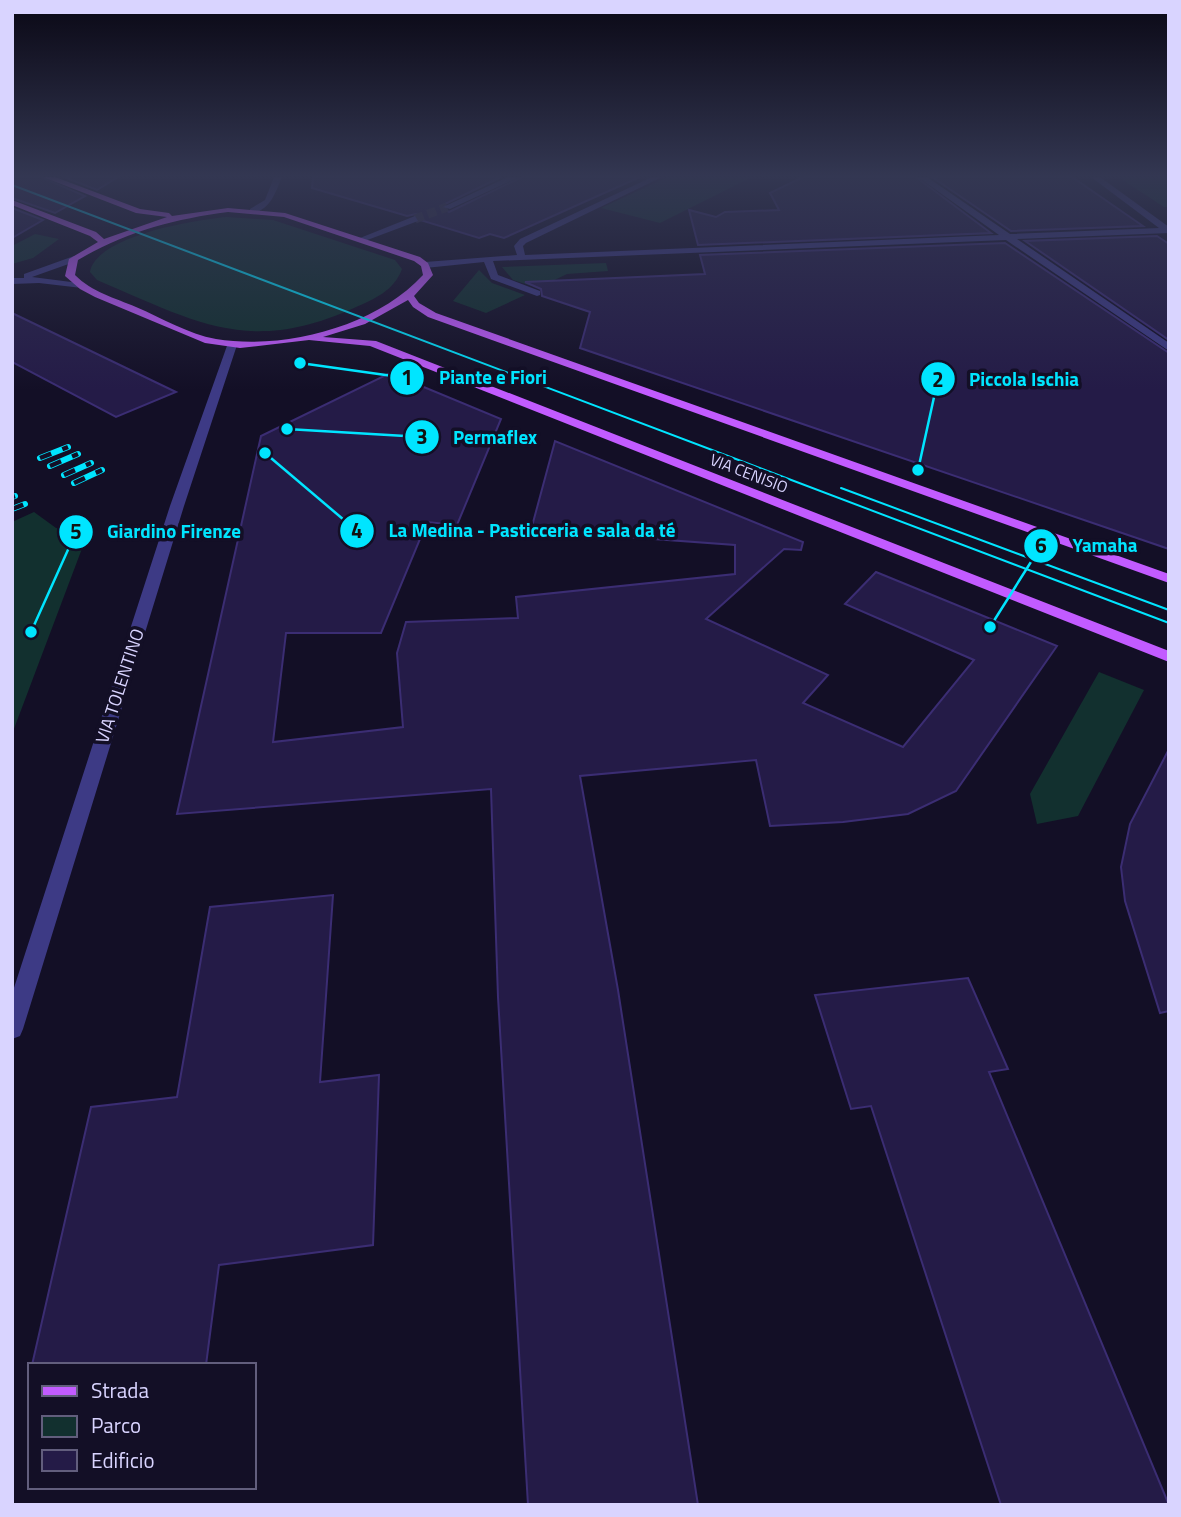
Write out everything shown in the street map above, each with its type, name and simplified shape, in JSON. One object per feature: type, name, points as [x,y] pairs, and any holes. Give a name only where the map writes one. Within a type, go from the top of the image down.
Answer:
[{"type":"main road","points":[[91,248],[74,259],[69,267],[70,276],[79,286],[198,337],[232,345],[313,339],[374,314],[409,295],[428,275],[425,265],[417,259],[383,248]]},
{"type":"main road","points":[[409,295],[416,305],[432,314],[1169,579]]},
{"type":"main road","name":"VIA CENISIO","points":[[313,339],[372,343],[1169,657]]},
{"type":"street","points":[[519,248],[522,258]]},
{"type":"street","points":[[425,265],[487,259],[758,248]]},
{"type":"street","points":[[1023,248],[1169,348]]},
{"type":"street","points":[[12,280],[74,259]]},
{"type":"street","points":[[487,259],[494,276],[537,293]]},
{"type":"street","points":[[12,280],[39,280],[79,286]]},
{"type":"street","name":"VIA TOLENTINO","points":[[12,1029],[206,416],[232,345]]},
{"type":"green space","points":[[12,248],[47,248],[33,258],[12,264]]},
{"type":"green space","points":[[358,248],[395,260],[402,269],[389,289],[354,308],[317,322],[283,330],[252,331],[193,320],[97,280],[90,272],[96,259],[109,249]]},
{"type":"green space","points":[[606,263],[608,271],[567,274],[538,288],[513,280],[502,267]]},
{"type":"green space","points":[[479,270],[492,283],[525,295],[486,313],[453,301]]},
{"type":"green space","points":[[34,512],[56,528],[89,530],[12,734],[12,522]]},
{"type":"green space","points":[[1099,672],[1144,690],[1078,816],[1037,824],[1030,794]]},
{"type":"building","points":[[883,248],[1012,248],[1169,353],[1169,549],[580,348],[590,312],[542,296],[541,289],[525,282],[705,274],[700,255]]},
{"type":"building","points":[[1035,248],[1169,248],[1169,340]]},
{"type":"building","points":[[12,313],[176,392],[116,417],[12,362]]},
{"type":"building","points":[[390,373],[501,419],[457,525],[427,522],[381,633],[286,633],[273,742],[403,727],[397,653],[406,622],[518,618],[516,597],[735,574],[735,545],[531,530],[555,441],[803,542],[801,550],[784,549],[706,619],[828,675],[803,703],[903,747],[974,660],[845,604],[876,572],[1057,646],[956,791],[908,814],[843,822],[770,826],[756,760],[580,776],[618,990],[698,1505],[528,1505],[498,997],[491,789],[177,814],[261,436]]},
{"type":"building","points":[[1169,749],[1169,1011],[1160,1013],[1125,901],[1121,867],[1130,824]]},
{"type":"building","points":[[333,895],[320,1082],[379,1075],[373,1245],[219,1265],[206,1363],[32,1363],[91,1107],[177,1097],[210,907]]},
{"type":"building","points":[[968,978],[1008,1069],[989,1072],[1169,1505],[1001,1505],[871,1106],[851,1109],[815,995]]},
{"type":"tram line","points":[[178,248],[1169,623]]},
{"type":"tram line","points":[[841,488],[1169,610]]},
{"type":"railway","points":[[40,458],[68,447]]},
{"type":"railway","points":[[50,466],[78,454]]},
{"type":"railway","points":[[64,475],[91,463]]},
{"type":"railway","points":[[74,483],[102,470]]},
{"type":"railway","points":[[12,509],[25,504]]},
{"type":"place","name":"Piante e Fiori","points":[[300,363]]},
{"type":"place","name":"Permaflex","points":[[287,429]]},
{"type":"place","name":"La Medina - Pasticceria e sala da té","points":[[265,453]]},
{"type":"place","name":"Piccola Ischia","points":[[918,470]]},
{"type":"place","name":"Yamaha","points":[[990,627]]},
{"type":"place","name":"Giardino Firenze","points":[[31,632]]}]
